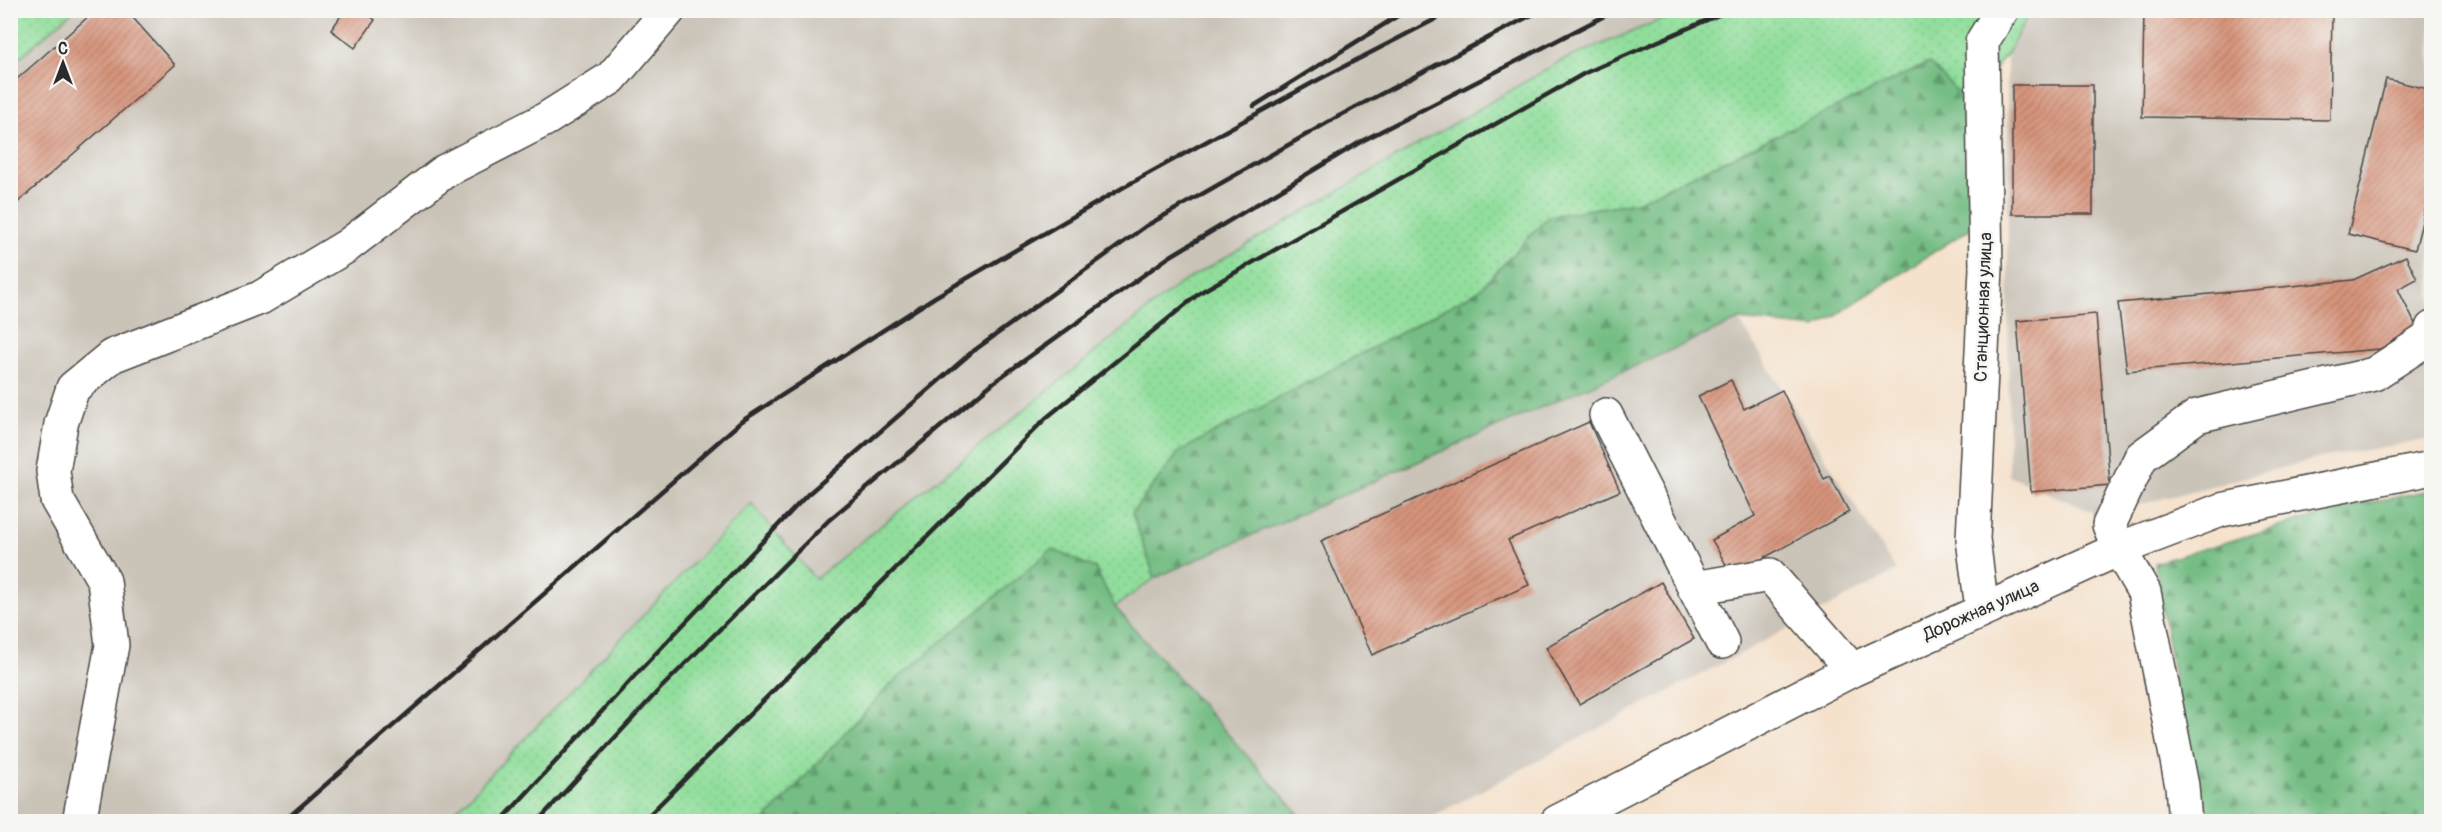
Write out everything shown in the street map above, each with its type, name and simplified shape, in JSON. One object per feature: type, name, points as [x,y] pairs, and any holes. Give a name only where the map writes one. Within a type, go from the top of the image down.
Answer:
[{"type":"street","points":[[79,822],[112,645],[104,581],[57,500],[53,471],[61,424],[74,388],[112,356],[260,298],[347,246],[445,171],[546,119],[611,78],[669,10]]},
{"type":"street","name":"Станционная улица","points":[[1982,609],[1972,539],[1986,268],[1982,42],[2002,10]]},
{"type":"street","points":[[2185,822],[2182,786],[2144,592],[2119,549],[2109,525],[2141,457],[2197,416],[2374,374],[2429,338],[2432,328]]},
{"type":"street","points":[[1606,415],[1722,642]]},
{"type":"street","name":"Дорожная улица","points":[[1557,822],[1852,670],[1982,609],[2119,549],[2221,510],[2432,468]]},
{"type":"street","points":[[1694,588],[1770,575],[1852,670]]},
{"type":"shaded area","points":[[73,10],[1682,11],[1559,62],[1178,285],[815,579],[751,504],[445,822],[11,821],[10,65]]},
{"type":"shaded area","points":[[2031,11],[2431,11],[2431,439],[2320,458],[2099,515],[2009,476],[2007,53]]},
{"type":"shaded area","points":[[1739,320],[1896,571],[1422,822],[1305,821],[1115,607],[1155,578]]},
{"type":"green space","points":[[11,10],[73,10],[73,11],[11,65]]},
{"type":"green space","points":[[1682,11],[2031,11],[2007,53],[1969,103],[1929,64],[1637,202],[1549,216],[1478,291],[1180,451],[1132,513],[1155,578],[1115,607],[1095,568],[891,684],[764,821],[445,822],[751,503],[815,579],[1178,285],[1559,62]]},
{"type":"green space","points":[[1929,63],[1969,103],[1971,228],[1816,328],[1739,320],[1155,578],[1132,513],[1180,451],[1478,291],[1549,216],[1637,202]]},
{"type":"green space","points":[[2431,490],[2431,821],[2197,821],[2155,563],[2346,507]]},
{"type":"green space","points":[[1052,549],[1095,568],[1115,607],[1305,821],[764,821],[891,684]]},
{"type":"building","points":[[96,10],[126,10],[175,65],[10,209],[10,85]]},
{"type":"building","points":[[345,10],[363,10],[375,20],[355,48],[331,30]]},
{"type":"building","points":[[2144,10],[2332,10],[2330,120],[2142,117]]},
{"type":"building","points":[[2386,79],[2432,90],[2432,182],[2415,250],[2348,234]]},
{"type":"building","points":[[2012,85],[2093,85],[2093,214],[2012,214]]},
{"type":"building","points":[[2406,256],[2417,279],[2398,289],[2417,328],[2380,349],[2127,371],[2118,303],[2353,280]]},
{"type":"building","points":[[2096,314],[2110,485],[2031,492],[2017,321]]},
{"type":"building","points":[[1731,380],[1744,409],[1782,390],[1824,479],[1830,476],[1849,512],[1732,575],[1712,540],[1755,516],[1698,396]]},
{"type":"building","points":[[1589,422],[1620,491],[1508,540],[1529,585],[1372,655],[1321,541]]},
{"type":"building","points":[[1661,582],[1694,639],[1579,704],[1546,647]]},
{"type":"railway","points":[[1254,106],[1407,10]]},
{"type":"railway","points":[[283,822],[742,421],[935,297],[1124,187],[1314,82],[1453,10]]},
{"type":"railway","points":[[500,822],[640,670],[807,495],[972,352],[1146,226],[1339,116],[1541,10]]},
{"type":"railway","points":[[537,822],[658,691],[829,520],[994,382],[1169,257],[1362,141],[1616,10]]},
{"type":"railway","points":[[642,822],[1046,418],[1201,292],[1585,73],[1730,10]]}]
